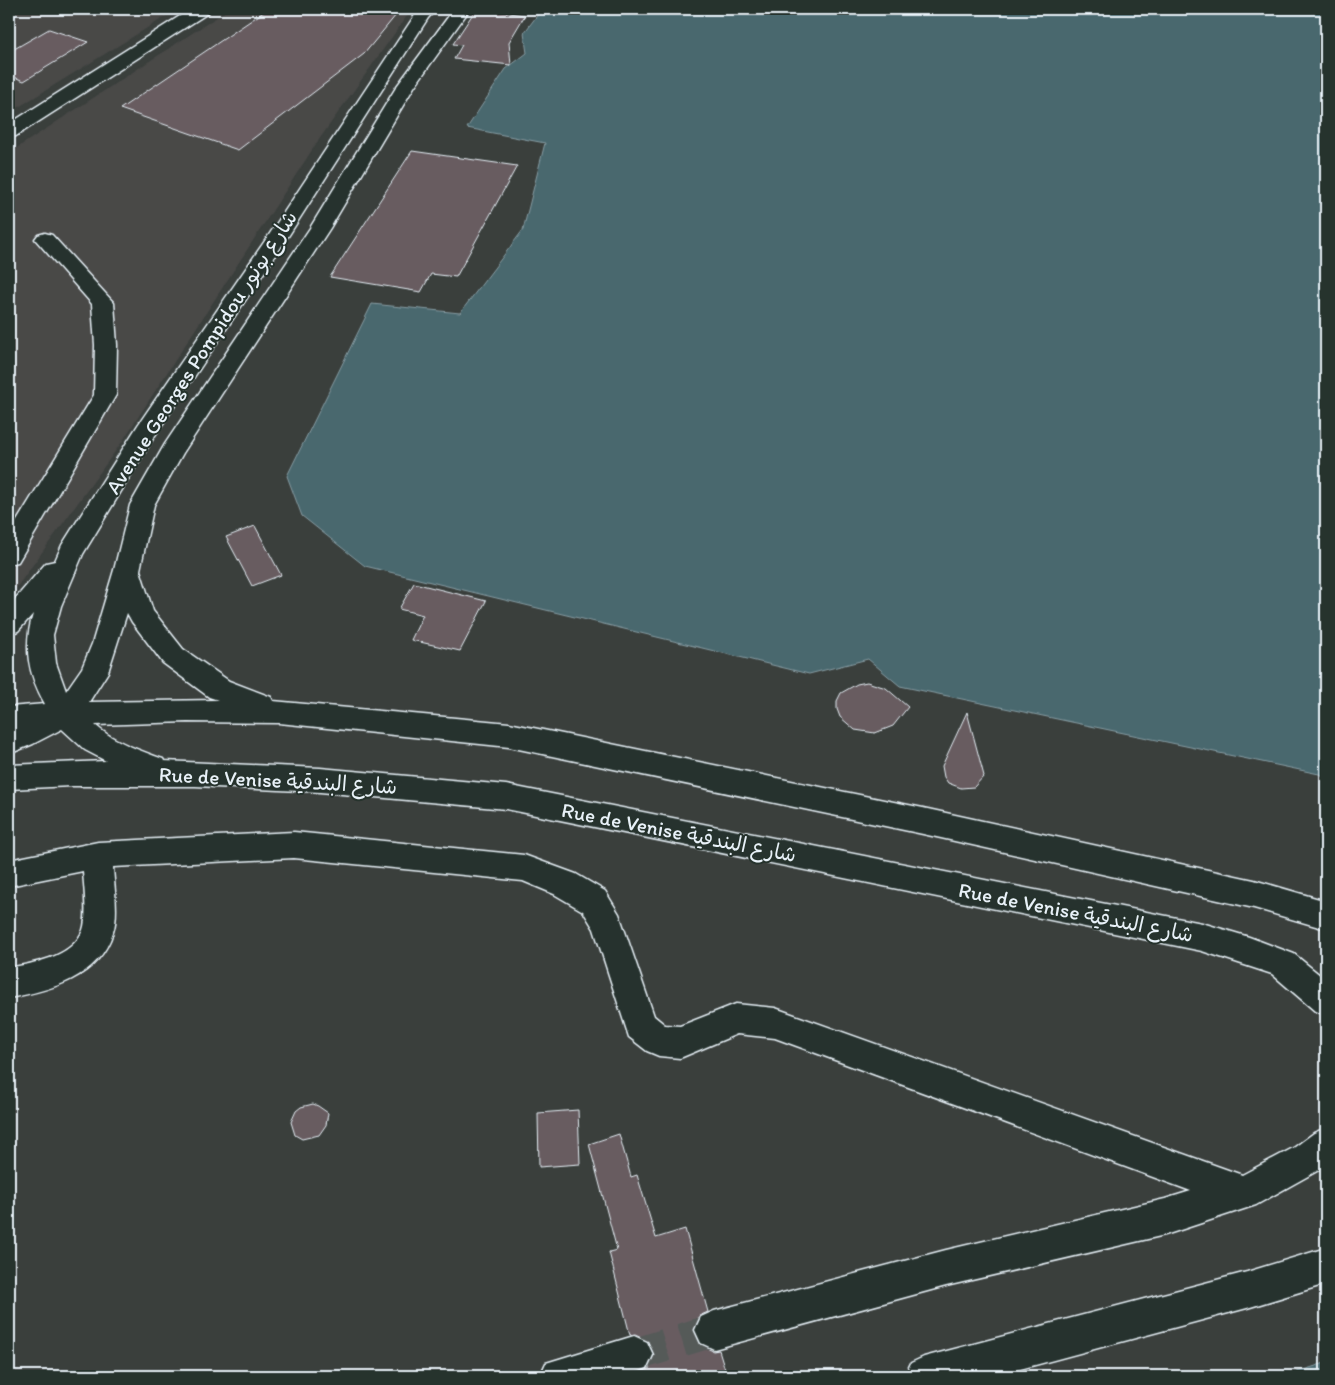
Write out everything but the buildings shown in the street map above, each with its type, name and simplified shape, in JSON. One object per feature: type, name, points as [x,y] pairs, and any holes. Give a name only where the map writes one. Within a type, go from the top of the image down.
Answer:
[{"type":"main road","points":[[9,132],[202,9]]},
{"type":"main road","name":"Avenue Georges Pompidou شارع بونور","points":[[174,773],[134,762],[95,742],[65,714],[51,690],[42,663],[40,635],[48,606],[71,552],[146,431],[279,235],[422,15],[428,9]]},
{"type":"main road","name":"Avenue Georges Pompidou شارع بونور","points":[[9,742],[65,714],[94,672],[127,570],[142,505],[173,450],[320,228],[406,86],[462,9]]},
{"type":"main road","points":[[9,555],[105,395],[106,345],[103,304],[45,239]]},
{"type":"main road","points":[[9,624],[71,552]]},
{"type":"main road","points":[[127,570],[141,615],[173,656],[219,689],[279,712]]},
{"type":"main road","points":[[9,718],[65,714],[187,711],[279,712],[509,735],[952,827],[1254,894],[1326,915]]},
{"type":"main road","name":"Rue de Venise شارع البندقية","points":[[9,777],[174,773],[398,786],[506,797],[1202,938],[1249,951],[1283,964],[1326,1000]]},
{"type":"main road","points":[[9,873],[98,855],[294,845],[524,868],[565,884],[594,901],[608,924],[641,1026],[659,1040],[680,1042],[736,1019],[776,1023],[1244,1193]]},
{"type":"main road","points":[[9,983],[54,973],[81,957],[98,931],[98,855]]},
{"type":"main road","points":[[714,1330],[946,1268],[1165,1217],[1244,1193],[1306,1159],[1326,1145]]},
{"type":"main road","points":[[924,1376],[1247,1290],[1326,1266]]},
{"type":"main road","points":[[559,1376],[634,1355]]},
{"type":"shaded area","points":[[9,9],[178,9],[9,113]]},
{"type":"shaded area","points":[[229,9],[412,9],[318,141],[122,442],[9,598],[9,153]]},
{"type":"water","points":[[542,9],[1326,9],[1326,777],[900,686],[868,659],[809,674],[365,566],[302,516],[287,476],[372,304],[460,313],[523,230],[545,143],[467,128],[506,69],[527,53],[524,33]]},
{"type":"water","points":[[1325,1363],[1326,1376],[1285,1376]]},
{"type":"tunnel","points":[[634,1355],[714,1330]]}]
